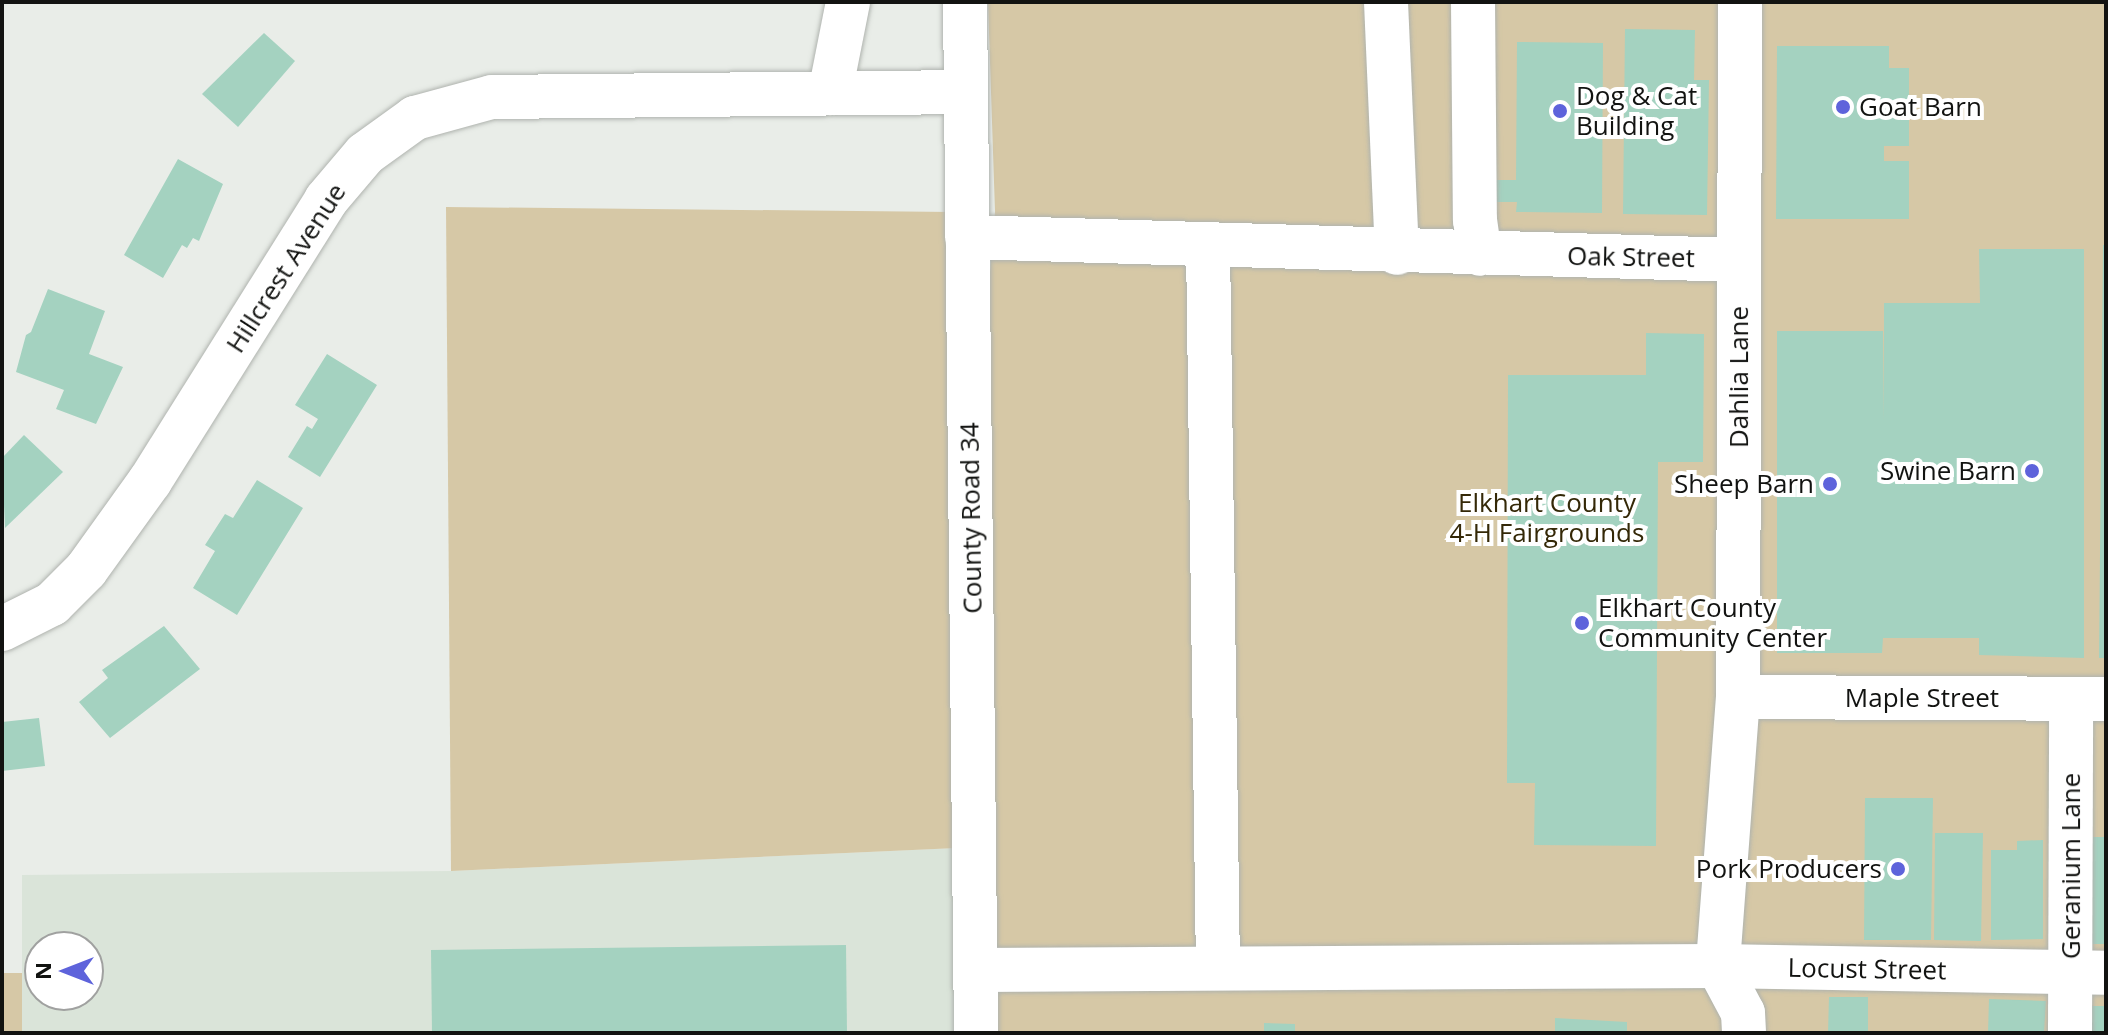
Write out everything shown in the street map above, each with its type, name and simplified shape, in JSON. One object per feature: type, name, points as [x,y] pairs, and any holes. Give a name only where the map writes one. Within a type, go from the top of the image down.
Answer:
[{"type":"street","points":[[830,93],[848,2]]},
{"type":"street","name":"County Road 34","points":[[965,2],[976,1033]]},
{"type":"street","points":[[1386,2],[1397,253]]},
{"type":"street","points":[[1473,2],[1475,220],[1501,255]]},
{"type":"street","name":"Dahlia Lane","points":[[1718,966],[1738,697],[1740,2]]},
{"type":"street","name":"Hillcrest Avenue","points":[[2,629],[52,604],[86,570],[150,481],[326,200],[365,154],[415,118],[492,97],[966,92]]},
{"type":"street","name":"Oak Street","points":[[967,237],[1397,253],[1739,260]]},
{"type":"street","points":[[1208,245],[1218,968]]},
{"type":"street","name":"Maple Street","points":[[1738,697],[2088,699]]},
{"type":"street","name":"Geranium Lane","points":[[2070,1033],[2088,972],[2088,699]]},
{"type":"street","points":[[1718,966],[1743,1013],[1744,1033]]},
{"type":"street","name":"Locust Street","points":[[976,970],[1718,966],[2088,972]]},
{"type":"shaded area","points":[[957,848],[955,1033],[22,1033],[22,875],[451,871]]},
{"type":"green space","name":"Elkhart County 4-H Fairgrounds","points":[[988,2],[2106,2],[2106,1033],[997,1033],[989,284],[995,212]]},
{"type":"green space","points":[[446,207],[952,212],[957,848],[451,871]]},
{"type":"green space","points":[[2,973],[22,973],[22,1033],[2,1033]]},
{"type":"building","points":[[1625,29],[1695,30],[1694,80],[1709,80],[1707,215],[1623,214]]},
{"type":"building","points":[[264,33],[295,61],[238,127],[202,94]]},
{"type":"building","name":"Dog & Cat Building","points":[[1517,42],[1603,43],[1602,213],[1516,212],[1517,202],[1495,202],[1495,180],[1516,180]]},
{"type":"building","name":"Goat Barn","points":[[1777,46],[1889,46],[1889,68],[1909,68],[1909,146],[1884,146],[1884,161],[1909,161],[1909,219],[1776,219]]},
{"type":"building","points":[[178,159],[223,184],[199,241],[193,238],[187,248],[182,245],[163,278],[124,255]]},
{"type":"building","points":[[2103,245],[2106,245],[2106,658],[2099,658]]},
{"type":"building","points":[[1979,249],[2084,249],[2084,658],[1979,655],[1979,638],[1883,638],[1882,653],[1777,653],[1777,331],[1883,331],[1884,422],[1884,303],[1980,303]]},
{"type":"building","points":[[48,289],[105,311],[89,354],[123,367],[96,424],[56,409],[64,390],[16,372],[26,335],[31,332]]},
{"type":"building","name":"Elkhart County Community Center","points":[[1646,333],[1704,334],[1703,462],[1658,462],[1656,846],[1534,845],[1535,783],[1507,783],[1508,375],[1646,375]]},
{"type":"building","points":[[327,354],[377,385],[320,477],[288,457],[307,426],[312,429],[318,419],[295,405]]},
{"type":"building","points":[[24,435],[63,472],[5,528],[2,458]]},
{"type":"building","points":[[257,480],[303,508],[237,615],[193,588],[215,551],[205,545],[225,514],[233,518]]},
{"type":"building","points":[[164,626],[200,669],[110,738],[79,702],[108,678],[102,670]]},
{"type":"building","points":[[39,718],[45,766],[2,771],[2,722]]},
{"type":"building","name":"Pork Producers","points":[[1865,798],[1933,798],[1931,940],[1864,940]]},
{"type":"building","points":[[1935,833],[1983,833],[1981,941],[1934,940]]},
{"type":"building","points":[[2088,837],[2106,837],[2106,944],[2088,944]]},
{"type":"building","points":[[2043,840],[2043,939],[1991,940],[1991,850],[2017,850],[2017,841]]},
{"type":"building","points":[[846,945],[847,1033],[432,1033],[431,950]]},
{"type":"building","points":[[1829,997],[1868,997],[1868,1033],[1828,1033]]},
{"type":"building","points":[[1989,999],[2046,1001],[2044,1033],[1988,1033]]},
{"type":"building","points":[[2090,1006],[2106,1006],[2106,1033],[2089,1033]]},
{"type":"building","points":[[1555,1018],[1627,1022],[1627,1033],[1555,1033]]},
{"type":"building","points":[[1264,1023],[1295,1024],[1295,1033],[1264,1033]]},
{"type":"place","name":"Goat Barn","points":[[1843,107]]},
{"type":"place","name":"Dog & Cat Building","points":[[1560,111]]},
{"type":"place","name":"Swine Barn","points":[[2032,471]]},
{"type":"place","name":"Sheep Barn","points":[[1830,484]]},
{"type":"place","name":"Elkhart County Community Center","points":[[1582,623]]},
{"type":"place","name":"Pork Producers","points":[[1898,869]]}]
